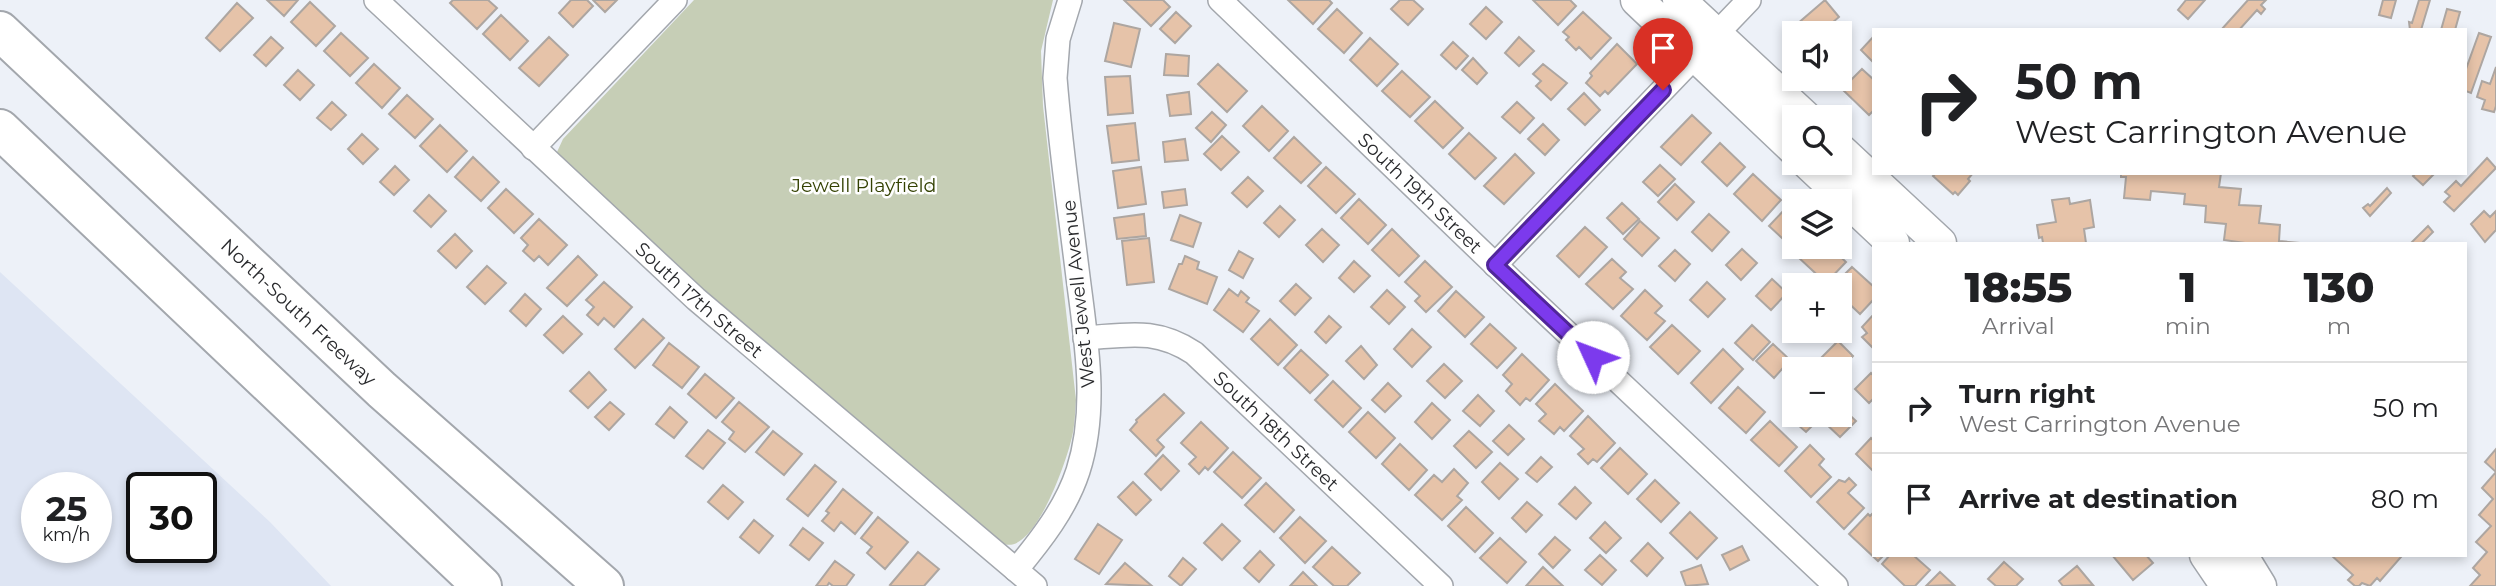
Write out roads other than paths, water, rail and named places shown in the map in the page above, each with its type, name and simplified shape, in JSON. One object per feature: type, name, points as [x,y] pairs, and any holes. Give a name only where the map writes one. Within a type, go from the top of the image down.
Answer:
[{"type":"highway","name":"North-South Freeway","points":[[0,31],[382,390],[604,586]]},
{"type":"highway","points":[[0,129],[14,146],[482,586]]},
{"type":"street","name":"South 17th Street","points":[[376,0],[696,299],[1035,586]]},
{"type":"street","points":[[533,148],[675,0]]},
{"type":"street","name":"West Jewell Avenue","points":[[1016,570],[1050,526],[1078,472],[1087,437],[1089,412],[1085,338],[1055,78],[1058,39],[1070,0]]},
{"type":"street","name":"South 19th Street","points":[[1220,0],[1495,265],[1836,586]]},
{"type":"street","points":[[1637,0],[1788,105]]},
{"type":"street","points":[[1679,0],[1706,46],[1782,135]]},
{"type":"street","points":[[1495,265],[1749,0]]},
{"type":"street","points":[[1852,161],[1939,242]]},
{"type":"street","points":[[1821,175],[1892,242]]},
{"type":"street","name":"South 18th Street","points":[[1085,338],[1146,334],[1177,342],[1194,353],[1441,586]]},
{"type":"street","points":[[2207,557],[2227,586]]},
{"type":"street","points":[[2242,557],[2260,586]]},
{"type":"park label","name":"Jewell Playfield","points":[[864,185]]}]
